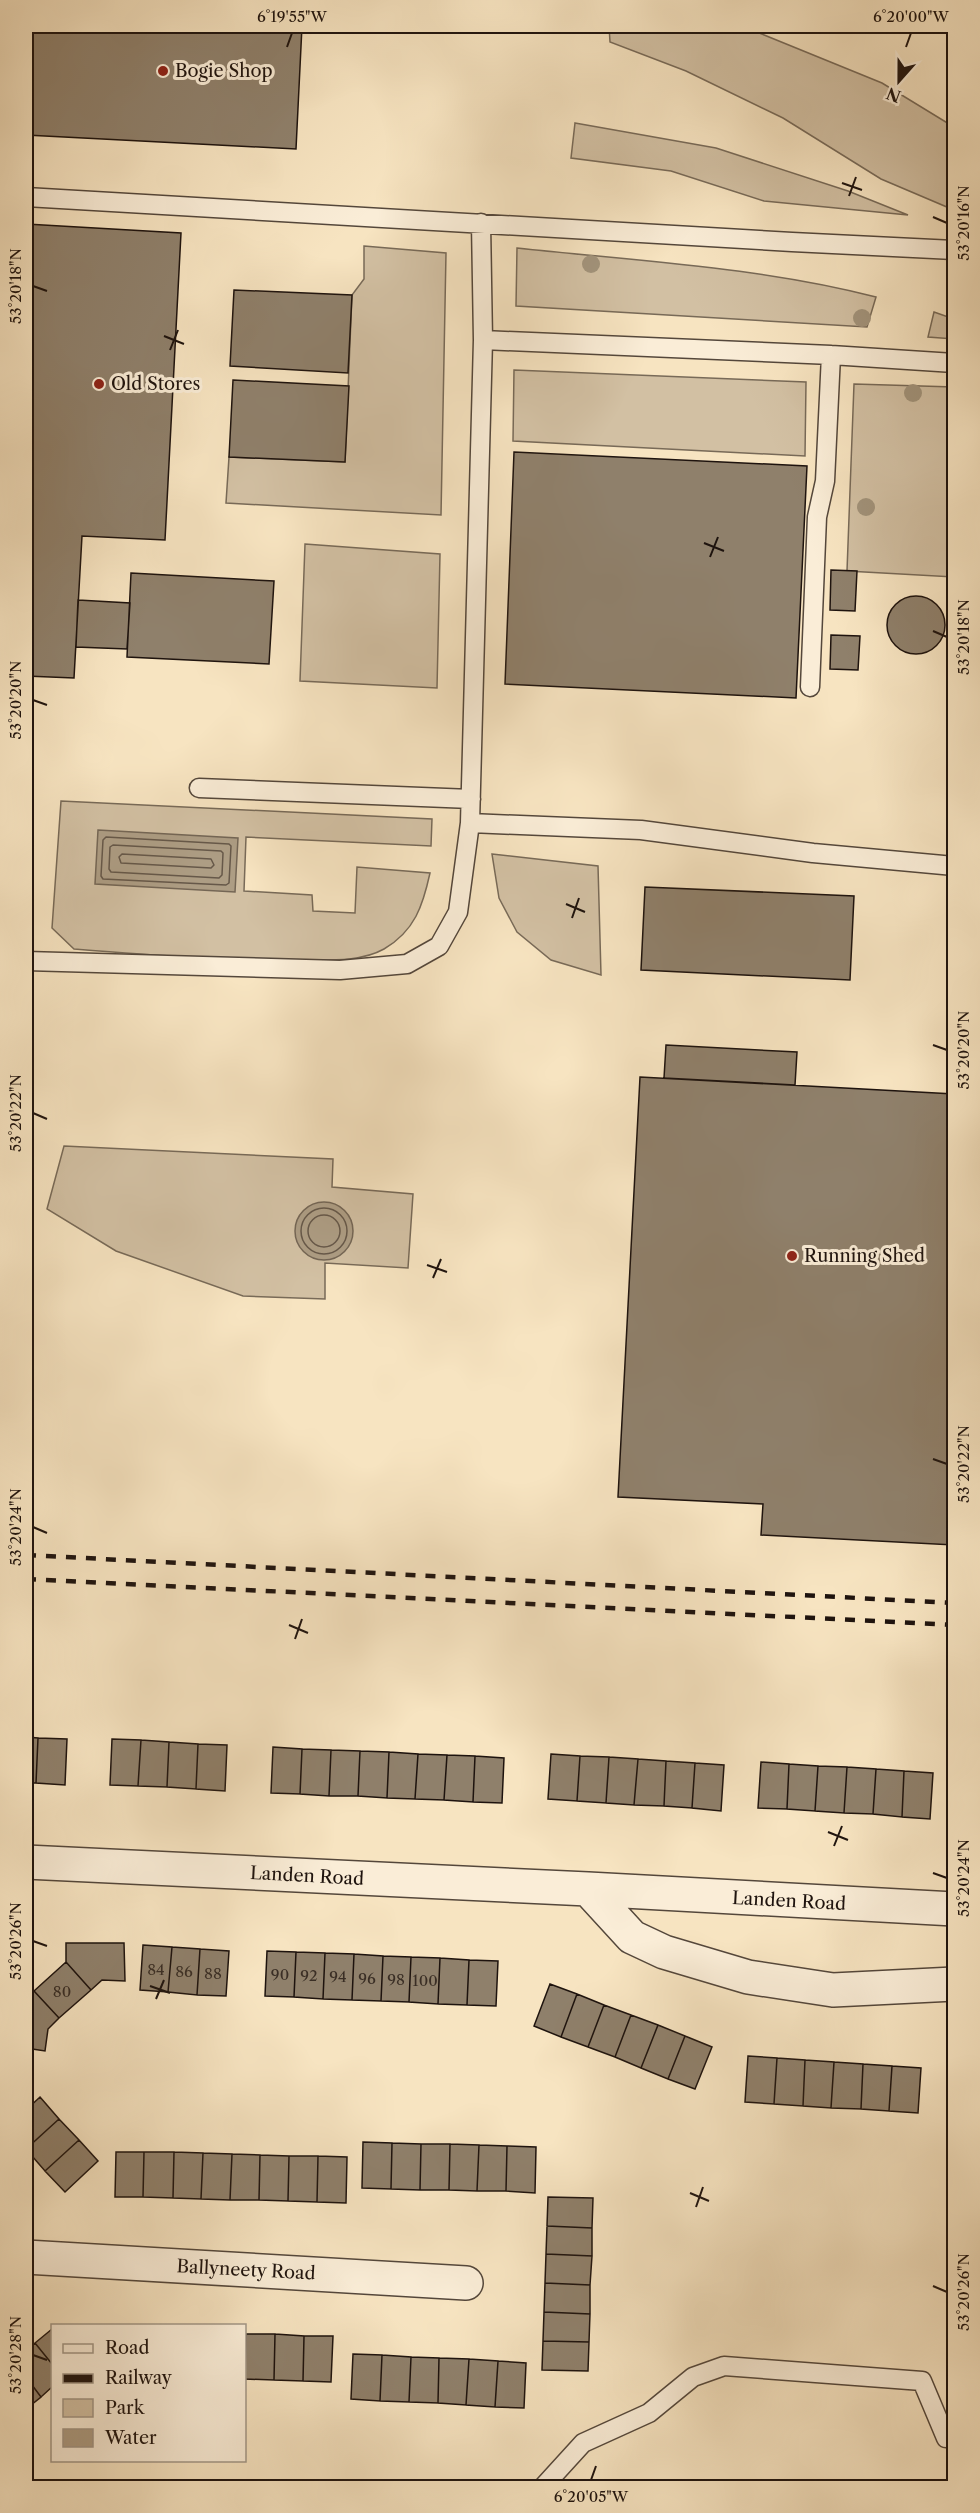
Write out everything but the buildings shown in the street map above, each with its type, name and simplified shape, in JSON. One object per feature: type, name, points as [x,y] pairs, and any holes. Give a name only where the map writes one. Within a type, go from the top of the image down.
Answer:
[{"type":"street","name":"Landen Road","points":[[26,1862],[588,1888],[954,1910]]},
{"type":"street","points":[[588,1888],[632,1938],[664,1952],[748,1977],[833,1990],[954,1984]]},
{"type":"street","name":"Ballyneety Road","points":[[26,2257],[466,2283]]},
{"type":"lane","points":[[26,197],[954,250]]},
{"type":"lane","points":[[26,962],[340,970],[407,964],[439,946],[458,912],[470,823],[483,340],[482,223]]},
{"type":"lane","points":[[483,340],[831,355],[954,363]]},
{"type":"lane","points":[[810,687],[817,517],[825,481],[831,355]]},
{"type":"lane","points":[[200,788],[471,799]]},
{"type":"lane","points":[[470,823],[641,830],[813,853],[954,866]]},
{"type":"lane","points":[[542,2487],[583,2443],[650,2413],[693,2376],[724,2367],[922,2381],[946,2438],[954,2439]]},
{"type":"green space","points":[[609,26],[742,26],[882,83],[954,127],[954,210],[881,179],[783,118],[686,71],[610,42]]},
{"type":"green space","points":[[575,123],[716,148],[848,191],[908,215],[764,201],[671,171],[571,158]]},
{"type":"green space","points":[[364,246],[446,253],[441,515],[226,503],[229,457],[345,462],[352,295],[364,279]]},
{"type":"green space","points":[[517,248],[743,272],[876,297],[867,327],[516,306]]},
{"type":"green space","points":[[934,312],[954,319],[954,339],[928,337]]},
{"type":"green space","points":[[514,370],[806,382],[805,456],[513,441]]},
{"type":"green space","points":[[854,384],[954,387],[954,577],[847,571]]},
{"type":"green space","points":[[305,544],[440,554],[437,688],[300,681]]},
{"type":"green space","points":[[61,801],[432,819],[431,846],[246,837],[244,891],[312,895],[313,911],[355,913],[357,867],[430,873],[421,906],[403,934],[384,949],[365,956],[334,960],[246,960],[74,949],[52,928]]},
{"type":"green space","points":[[492,854],[598,866],[601,975],[551,960],[517,932],[499,898]]},
{"type":"green space","points":[[64,1146],[333,1159],[332,1187],[413,1194],[408,1268],[325,1263],[325,1299],[243,1296],[116,1251],[47,1209]]},
{"type":"water","points":[[98,830],[238,838],[235,892],[95,884]]},
{"type":"water","points":[[318,1202],[330,1202],[345,1210],[353,1225],[353,1237],[345,1252],[330,1260],[318,1260],[303,1252],[295,1237],[295,1225],[303,1210]]},
{"type":"railway","points":[[26,1555],[954,1603]]},
{"type":"railway","points":[[26,1579],[954,1625]]},
{"type":"place","name":"Bogie Shop","points":[[163,71]]},
{"type":"place","name":"Old Stores","points":[[99,384]]},
{"type":"place","name":"Running Shed","points":[[792,1256]]}]
